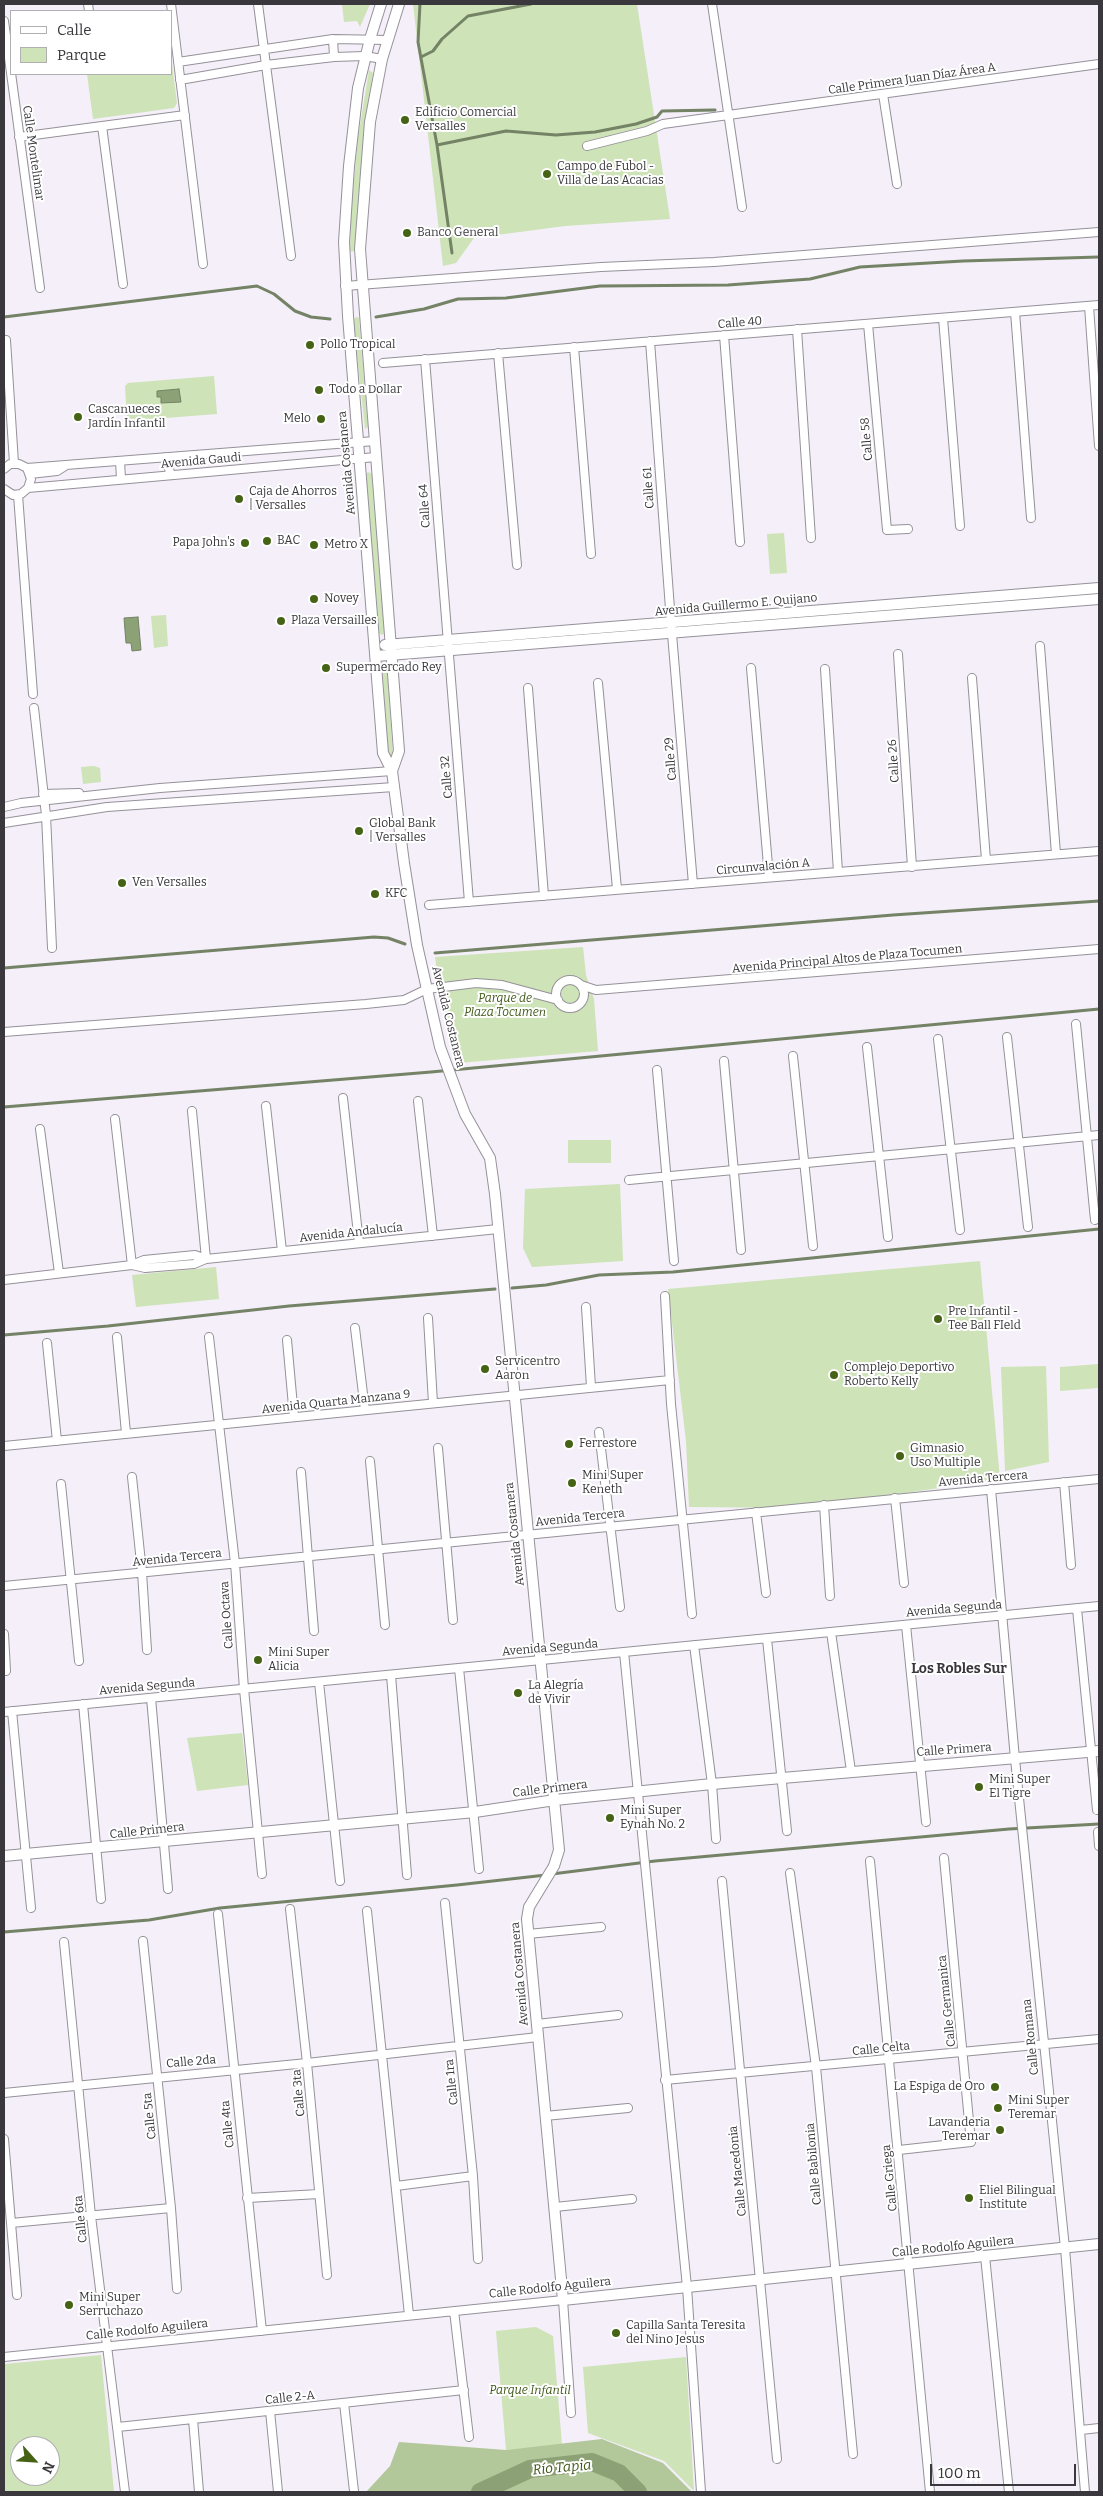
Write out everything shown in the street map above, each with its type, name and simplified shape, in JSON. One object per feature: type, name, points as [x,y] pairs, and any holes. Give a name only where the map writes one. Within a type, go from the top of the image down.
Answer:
[{"type":"street","points":[[258,4],[291,256]]},
{"type":"street","name":"Avenida Costanera","points":[[381,4],[365,56],[358,88],[349,166],[344,242],[359,458],[384,753],[392,771],[405,871],[427,989],[445,1063],[465,1114],[490,1158],[498,1229],[559,1850],[554,1866],[529,1907],[528,1934],[563,2300]]},
{"type":"street","name":"Avenida Costanera","points":[[392,771],[399,750],[360,249],[370,122],[382,60],[399,4]]},
{"type":"street","points":[[712,4],[727,116],[742,207]]},
{"type":"street","points":[[172,15],[203,264]]},
{"type":"street","name":"Calle Montelimar","points":[[4,21],[8,36],[10,59]]},
{"type":"street","points":[[178,62],[333,39],[387,40]]},
{"type":"street","points":[[333,39],[334,57]]},
{"type":"street","points":[[180,80],[266,65],[334,57],[365,56],[382,60]]},
{"type":"street","name":"Calle Primera Juan Díaz Área A","points":[[587,146],[647,131],[663,124],[1099,64]]},
{"type":"street","name":"Calle Montelimar","points":[[11,75],[40,288]]},
{"type":"street","points":[[4,95],[13,93]]},
{"type":"street","points":[[883,94],[896,184]]},
{"type":"street","points":[[19,137],[185,115]]},
{"type":"street","points":[[102,126],[123,284]]},
{"type":"street","points":[[346,286],[601,267],[714,262],[1099,232]]},
{"type":"street","name":"Calle 40","points":[[383,362],[1099,305]]},
{"type":"street","points":[[1089,306],[1099,446]]},
{"type":"street","points":[[1015,312],[1031,518]]},
{"type":"street","points":[[943,318],[960,526]]},
{"type":"street","name":"Calle 58","points":[[868,324],[887,530],[908,529]]},
{"type":"street","points":[[797,329],[811,538]]},
{"type":"street","points":[[724,335],[740,542]]},
{"type":"street","points":[[6,340],[14,463]]},
{"type":"street","name":"Calle 61","points":[[650,341],[671,628]]},
{"type":"street","points":[[574,347],[591,554]]},
{"type":"street","points":[[498,353],[517,565]]},
{"type":"street","name":"Calle 64","points":[[426,359],[447,645]]},
{"type":"street","name":"Avenida Gaudi","points":[[28,471],[67,465],[375,441]]},
{"type":"street","points":[[166,457],[171,475]]},
{"type":"street","name":"Avenida Gaudi","points":[[28,488],[376,457]]},
{"type":"street","points":[[120,461],[121,479]]},
{"type":"street","points":[[4,469],[14,463]]},
{"type":"street","points":[[4,489],[8,493],[18,495],[28,488],[28,471],[14,463]]},
{"type":"street","points":[[18,495],[32,694]]},
{"type":"street","name":"Avenida Guillermo E. Quijano","points":[[671,628],[844,608],[1099,588]]},
{"type":"street","points":[[1006,596],[1007,607]]},
{"type":"street","name":"Avenida Guillermo E. Quijano","points":[[375,651],[671,628],[845,620],[1099,600]]},
{"type":"street","points":[[844,608],[845,620]]},
{"type":"street","name":"Calle 29","points":[[671,628],[694,884]]},
{"type":"street","name":"Calle 32","points":[[447,645],[469,902]]},
{"type":"street","points":[[1040,646],[1056,854]]},
{"type":"street","name":"Calle 26","points":[[898,654],[912,867]]},
{"type":"street","points":[[751,668],[769,877]]},
{"type":"street","points":[[825,669],[838,872]]},
{"type":"street","points":[[972,678],[986,860]]},
{"type":"street","points":[[598,683],[617,889]]},
{"type":"street","points":[[528,688],[544,896]]},
{"type":"street","points":[[34,708],[46,815],[52,948]]},
{"type":"street","points":[[4,807],[44,797],[92,795],[160,788],[392,771]]},
{"type":"street","points":[[4,823],[46,815],[161,803],[394,787]]},
{"type":"street","points":[[160,788],[161,803]]},
{"type":"street","name":"Circunvalación A","points":[[429,905],[1099,851]]},
{"type":"street","name":"Avenida Principal Altos de Plaza Tocumen","points":[[582,986],[596,990],[1099,949]]},
{"type":"street","points":[[4,1032],[366,1004],[404,1000],[427,989],[489,983],[546,996],[558,1000],[565,1006],[574,1007],[583,998],[582,986],[570,980],[561,984],[557,991],[546,996]]},
{"type":"street","name":"Avenida Principal Altos de Plaza Tocumen","points":[[583,998],[596,990]]},
{"type":"street","points":[[557,991],[558,1000]]},
{"type":"street","points":[[1076,1024],[1095,1220]]},
{"type":"street","points":[[1007,1036],[1028,1228]]},
{"type":"street","points":[[938,1039],[960,1230]]},
{"type":"street","points":[[867,1047],[888,1237]]},
{"type":"street","points":[[793,1056],[813,1246]]},
{"type":"street","points":[[724,1061],[741,1250]]},
{"type":"street","points":[[657,1070],[674,1261]]},
{"type":"street","points":[[343,1098],[359,1243]]},
{"type":"street","points":[[418,1101],[433,1236]]},
{"type":"street","points":[[266,1106],[282,1251]]},
{"type":"street","points":[[192,1111],[206,1259]]},
{"type":"street","points":[[115,1119],[132,1265]]},
{"type":"street","points":[[40,1129],[59,1273]]},
{"type":"street","points":[[629,1180],[1099,1135]]},
{"type":"street","name":"Avenida Andalucía","points":[[4,1280],[132,1265],[145,1268],[194,1264],[206,1259],[498,1229]]},
{"type":"street","points":[[665,1296],[670,1380],[692,1614]]},
{"type":"street","points":[[586,1307],[591,1387]]},
{"type":"street","points":[[428,1318],[433,1403]]},
{"type":"street","points":[[355,1328],[365,1410]]},
{"type":"street","points":[[117,1337],[126,1433]]},
{"type":"street","name":"Calle Octava","points":[[209,1337],[235,1563],[244,1689],[262,1874]]},
{"type":"street","points":[[287,1340],[294,1417]]},
{"type":"street","points":[[47,1344],[57,1441]]},
{"type":"street","name":"Avenida Quarta Manzana 9","points":[[4,1446],[670,1380]]},
{"type":"street","points":[[599,1432],[620,1608]]},
{"type":"street","points":[[438,1448],[453,1620]]},
{"type":"street","points":[[370,1461],[385,1625]]},
{"type":"street","points":[[301,1472],[314,1630]]},
{"type":"street","points":[[132,1477],[142,1572],[147,1650]]},
{"type":"street","name":"Avenida Tercera","points":[[4,1586],[1099,1479]]},
{"type":"street","points":[[1064,1482],[1071,1566]]},
{"type":"street","points":[[62,1484],[79,1661]]},
{"type":"street","name":"Calle Romana","points":[[991,1489],[1022,1836],[1065,2248],[1085,2492]]},
{"type":"street","points":[[895,1498],[904,1583]]},
{"type":"street","points":[[824,1505],[830,1596]]},
{"type":"street","points":[[756,1512],[766,1593]]},
{"type":"street","name":"Avenida Segunda","points":[[8,1712],[1099,1606]]},
{"type":"street","points":[[1077,1609],[1095,1751],[1097,1810]]},
{"type":"street","points":[[906,1625],[926,1822]]},
{"type":"street","points":[[831,1632],[851,1771]]},
{"type":"street","points":[[4,1634],[6,1671]]},
{"type":"street","points":[[767,1638],[787,1831]]},
{"type":"street","points":[[694,1646],[712,1784],[716,1839]]},
{"type":"street","points":[[624,1652],[687,2287],[701,2492]]},
{"type":"street","points":[[459,1668],[479,1869]]},
{"type":"street","points":[[390,1675],[408,1875]]},
{"type":"street","points":[[319,1682],[340,1881]]},
{"type":"street","points":[[151,1698],[168,1890]]},
{"type":"street","points":[[83,1704],[94,1849],[101,1899]]},
{"type":"street","points":[[8,1712],[31,1908]]},
{"type":"street","name":"Calle Primera","points":[[4,1856],[26,1856],[474,1812],[555,1800],[712,1784],[1095,1751]]},
{"type":"street","points":[[1098,1832],[1099,1846]]},
{"type":"street","name":"Calle Germanica","points":[[899,2150],[971,2142],[964,2051],[944,1858]]},
{"type":"street","name":"Calle Griega","points":[[870,1861],[910,2264],[930,2492]]},
{"type":"street","name":"Calle Babilonia","points":[[790,1874],[816,2067],[834,2272],[853,2454]]},
{"type":"street","name":"Calle Macedonia","points":[[722,1881],[777,2459]]},
{"type":"street","name":"Calle 1ra","points":[[445,1903],[473,2176],[478,2259]]},
{"type":"street","name":"Calle 3ta","points":[[290,1909],[327,2275]]},
{"type":"street","points":[[367,1911],[410,2315]]},
{"type":"street","name":"Calle 4ta","points":[[218,1914],[262,2330]]},
{"type":"street","points":[[528,1934],[601,1927]]},
{"type":"street","name":"Calle 5ta","points":[[143,1941],[171,2208],[177,2289]]},
{"type":"street","name":"Calle 6ta","points":[[64,1942],[91,2216],[125,2492]]},
{"type":"street","points":[[537,2024],[618,2015]]},
{"type":"street","name":"Calle 2da","points":[[4,2093],[307,2063],[538,2037]]},
{"type":"street","name":"Calle Celta","points":[[665,2080],[1099,2040]]},
{"type":"street","points":[[545,2116],[628,2108]]},
{"type":"street","points":[[4,2139],[17,2295]]},
{"type":"street","points":[[396,2186],[473,2176]]},
{"type":"street","points":[[247,2198],[319,2194]]},
{"type":"street","points":[[555,2207],[632,2199]]},
{"type":"street","points":[[11,2223],[171,2208]]},
{"type":"street","name":"Calle Rodolfo Aguilera","points":[[4,2357],[1099,2244]]},
{"type":"street","points":[[985,2256],[1009,2492]]},
{"type":"street","points":[[563,2300],[571,2413]]},
{"type":"street","points":[[454,2311],[469,2437]]},
{"type":"street","name":"Calle 2-A","points":[[118,2427],[464,2390]]},
{"type":"street","points":[[344,2403],[354,2491]]},
{"type":"street","points":[[270,2411],[278,2492]]},
{"type":"street","points":[[192,2420],[199,2492]]},
{"type":"street","points":[[1081,2430],[1099,2428]]},
{"type":"green space","points":[[342,4],[370,4],[360,27],[357,21],[344,22]]},
{"type":"green space","points":[[413,4],[637,4],[670,219],[565,226],[474,238],[456,263],[443,266]]},
{"type":"green space","points":[[172,64],[177,103],[174,108],[93,119],[87,75],[172,75]]},
{"type":"green space","points":[[369,70],[373,73],[360,176],[355,250],[352,252],[350,250],[351,210],[358,138]]},
{"type":"green space","points":[[359,318],[368,427],[365,429],[353,319]]},
{"type":"green space","points":[[214,376],[217,414],[127,421],[125,386],[128,383]]},
{"type":"green space","points":[[368,472],[372,474],[385,633],[382,635],[379,633],[366,474]]},
{"type":"green space","points":[[784,533],[787,573],[770,574],[767,534]]},
{"type":"green space","points":[[166,615],[168,646],[154,648],[151,616]]},
{"type":"green space","points":[[382,664],[387,665],[393,756],[388,755]]},
{"type":"green space","points":[[94,766],[100,768],[101,782],[83,784],[81,767]]},
{"type":"green space","name":"Parque de Plaza Tocumen","points":[[583,947],[586,975],[594,999],[598,1051],[459,1063],[442,1004],[435,957]]},
{"type":"green space","points":[[568,1140],[611,1140],[611,1163],[568,1163]]},
{"type":"green space","points":[[620,1184],[623,1261],[532,1267],[523,1248],[525,1189]]},
{"type":"green space","name":"Complejo Deportivo Roberto Kelly","points":[[980,1261],[1000,1479],[804,1508],[689,1507],[686,1441],[668,1289]]},
{"type":"green space","points":[[216,1267],[219,1299],[136,1307],[132,1275]]},
{"type":"green space","points":[[1099,1364],[1099,1388],[1060,1391],[1060,1367]]},
{"type":"green space","points":[[1046,1366],[1049,1462],[1005,1471],[1001,1367]]},
{"type":"green space","points":[[242,1733],[248,1785],[197,1791],[187,1738]]},
{"type":"green space","name":"Parque Infantil","points":[[536,2327],[553,2336],[562,2445],[506,2450],[496,2331]]},
{"type":"green space","points":[[101,2355],[114,2492],[4,2492],[4,2364]]},
{"type":"green space","points":[[686,2357],[694,2491],[664,2461],[588,2433],[583,2367]]},
{"type":"shaded area","points":[[179,389],[181,402],[161,403],[161,397],[157,397],[157,391]]},
{"type":"shaded area","points":[[138,617],[141,650],[132,651],[131,643],[126,643],[124,618]]},
{"type":"shaded area","points":[[602,2439],[663,2463],[692,2492],[366,2492],[390,2466],[399,2442],[506,2450]]},
{"type":"waterway","points":[[420,4],[418,42],[437,145],[452,253]]},
{"type":"waterway","points":[[421,57],[433,51],[442,39],[468,16],[531,4]]},
{"type":"waterway","points":[[437,145],[506,131],[556,135],[595,132],[636,124],[657,117],[662,111],[715,110]]},
{"type":"waterway","points":[[376,317],[424,309],[458,299],[506,298],[600,286],[728,285],[810,279],[860,267],[963,261],[1099,257]]},
{"type":"waterway","points":[[4,317],[257,286],[274,294],[295,311],[311,317],[330,319]]},
{"type":"waterway","points":[[435,953],[893,915],[1099,901]]},
{"type":"waterway","points":[[4,968],[374,937],[388,938],[405,944]]},
{"type":"waterway","points":[[4,1107],[431,1072],[1099,1009]]},
{"type":"waterway","points":[[512,1288],[546,1285],[599,1275],[673,1272],[1099,1229]]},
{"type":"waterway","points":[[4,1335],[108,1326],[289,1306],[495,1289]]},
{"type":"waterway","points":[[552,1874],[655,1861],[1009,1829],[1099,1824]]},
{"type":"waterway","points":[[4,1932],[149,1920],[220,1908],[546,1875]]},
{"type":"waterway","name":"Río Tapia","points":[[480,2492],[530,2469],[592,2462],[619,2473],[638,2492]]},
{"type":"place","name":"Edificio Comercial Versalles","points":[[405,120]]},
{"type":"place","name":"Campo de Fubol - Villa de Las Acacias","points":[[547,174]]},
{"type":"place","name":"Banco General","points":[[407,233]]},
{"type":"place","name":"Pollo Tropical","points":[[310,345]]},
{"type":"place","name":"Todo a Dollar","points":[[319,390]]},
{"type":"place","name":"Cascanueces Jardín Infantil","points":[[78,417]]},
{"type":"place","name":"Melo","points":[[321,419]]},
{"type":"place","name":"Caja de Ahorros | Versalles","points":[[239,499]]},
{"type":"place","name":"BAC","points":[[267,541]]},
{"type":"place","name":"Papa John's","points":[[245,543]]},
{"type":"place","name":"Metro X","points":[[314,545]]},
{"type":"place","name":"Novey","points":[[314,599]]},
{"type":"place","name":"Plaza Versailles","points":[[281,621]]},
{"type":"place","name":"Supermercado Rey","points":[[326,668]]},
{"type":"place","name":"Global Bank | Versalles","points":[[359,831]]},
{"type":"place","name":"Ven Versalles","points":[[122,883]]},
{"type":"place","name":"KFC","points":[[375,894]]},
{"type":"place","name":"Pre Infantil - Tee Ball FIeld","points":[[938,1319]]},
{"type":"place","name":"Servicentro Aaron","points":[[485,1369]]},
{"type":"place","name":"Complejo Deportivo Roberto Kelly","points":[[834,1375]]},
{"type":"place","name":"Ferrestore","points":[[569,1444]]},
{"type":"place","name":"Gimnasio Uso Multiple","points":[[900,1456]]},
{"type":"place","name":"Mini Super Keneth","points":[[572,1483]]},
{"type":"place","name":"Mini Super Alicia","points":[[258,1660]]},
{"type":"place","name":"La Alegría de Vivir","points":[[518,1693]]},
{"type":"place","name":"Mini Super El Tigre","points":[[979,1787]]},
{"type":"place","name":"Mini Super Eynah No. 2","points":[[610,1818]]},
{"type":"place","name":"La Espiga de Oro","points":[[995,2087]]},
{"type":"place","name":"Mini Super Teremar","points":[[998,2108]]},
{"type":"place","name":"Lavanderia Teremar","points":[[1000,2130]]},
{"type":"place","name":"Eliel Bilingual Institute","points":[[969,2198]]},
{"type":"place","name":"Mini Super Serruchazo","points":[[69,2305]]},
{"type":"place","name":"Capilla Santa Teresita del Nino Jesus","points":[[616,2333]]},
{"type":"district","name":"Los Robles Sur","points":[[959,1669]]}]
